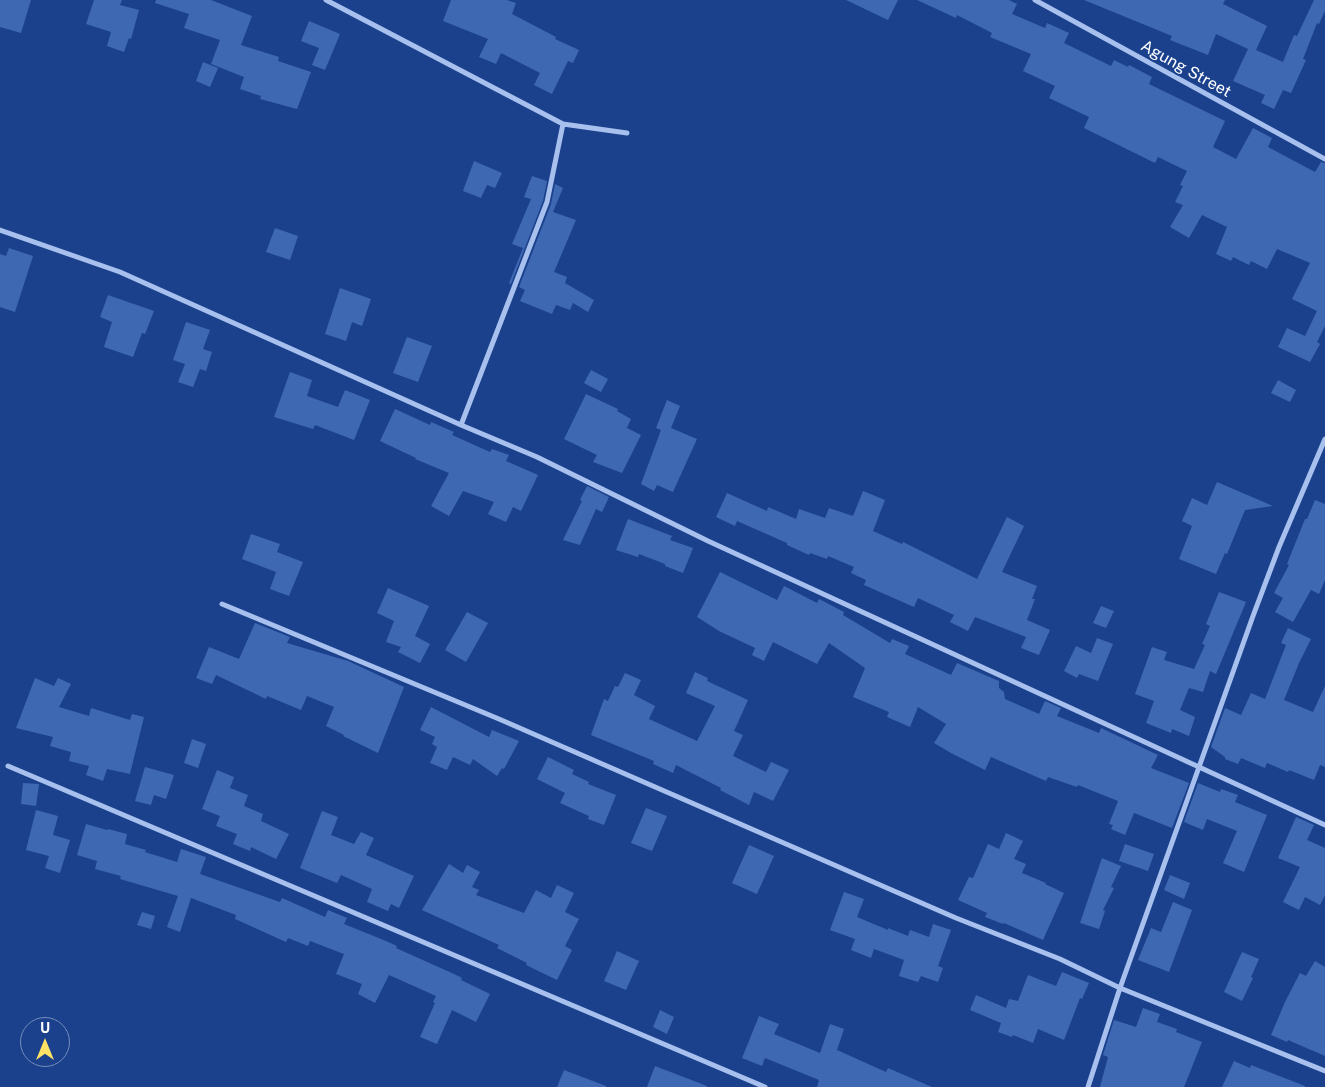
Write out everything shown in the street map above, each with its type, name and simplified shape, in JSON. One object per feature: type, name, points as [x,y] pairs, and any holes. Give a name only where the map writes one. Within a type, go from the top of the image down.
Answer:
[{"type":"street","points":[[326,0],[563,124],[627,133]]},
{"type":"street","name":"Agung Street","points":[[1034,0],[1325,159]]},
{"type":"street","points":[[461,425],[547,202],[563,124]]},
{"type":"street","points":[[0,230],[120,272],[536,457],[708,541],[1325,825]]},
{"type":"street","points":[[1088,1087],[1120,988],[1266,582],[1325,439]]},
{"type":"street","points":[[222,604],[499,719],[956,918],[1060,960],[1120,988],[1325,1071]]},
{"type":"street","points":[[8,766],[765,1087]]},
{"type":"building","points":[[0,0],[31,0],[21,33],[0,27]]},
{"type":"building","points":[[94,0],[122,0],[120,5],[139,10],[131,39],[129,38],[124,52],[107,46],[111,32],[86,24]]},
{"type":"building","points":[[156,0],[211,0],[252,16],[241,45],[279,57],[278,61],[311,72],[297,109],[260,99],[261,96],[240,89],[244,77],[211,64],[220,40],[184,28],[189,14],[155,3]]},
{"type":"building","points":[[451,0],[507,0],[516,3],[512,14],[556,37],[555,39],[579,50],[573,63],[568,61],[552,94],[534,85],[540,73],[501,53],[496,64],[479,57],[488,39],[443,21]]},
{"type":"building","points":[[846,0],[898,0],[888,20]]},
{"type":"building","points":[[917,0],[1009,0],[1017,4],[1012,14],[1045,28],[1047,23],[1069,33],[1064,43],[1111,66],[1114,60],[1128,67],[1129,65],[1152,77],[1149,84],[1225,121],[1213,147],[1236,159],[1253,128],[1272,138],[1268,147],[1315,172],[1321,162],[1325,163],[1325,326],[1317,342],[1320,344],[1310,362],[1278,347],[1287,328],[1305,336],[1317,311],[1292,299],[1310,263],[1277,249],[1267,269],[1251,261],[1249,265],[1233,257],[1231,261],[1216,254],[1227,227],[1202,215],[1189,238],[1170,227],[1183,205],[1175,202],[1183,186],[1180,185],[1187,171],[1158,157],[1155,163],[1084,128],[1089,117],[1049,98],[1055,86],[1023,71],[1031,54],[990,37],[992,33],[957,15],[956,18]]},
{"type":"building","points":[[1084,0],[1225,0],[1223,4],[1267,26],[1256,50],[1283,62],[1294,35],[1297,36],[1314,0],[1325,0],[1325,11],[1319,24],[1317,23],[1303,59],[1306,60],[1291,93],[1283,90],[1274,109],[1261,103],[1265,95],[1233,81],[1248,49],[1216,34],[1208,55],[1170,40],[1172,36]]},
{"type":"building","points":[[309,21],[340,34],[325,70],[312,65],[319,48],[301,41]]},
{"type":"building","points":[[203,62],[218,68],[210,87],[196,81]]},
{"type":"building","points":[[474,161],[502,173],[495,188],[487,185],[481,198],[463,191]]},
{"type":"building","points":[[532,176],[547,181],[543,201],[511,284],[509,283],[523,248],[512,244],[531,199],[524,197]]},
{"type":"building","points":[[555,184],[563,188],[553,212],[576,220],[554,272],[567,277],[565,283],[594,300],[588,312],[573,303],[570,310],[556,305],[552,314],[520,301],[525,290],[519,287],[551,204]]},
{"type":"building","points":[[275,228],[298,236],[290,260],[266,252]]},
{"type":"building","points":[[9,248],[33,256],[15,312],[0,307],[0,254],[6,256]]},
{"type":"building","points":[[340,288],[371,299],[362,326],[352,322],[346,341],[325,334]]},
{"type":"building","points":[[108,295],[154,311],[145,334],[142,333],[133,357],[104,347],[112,322],[100,317]]},
{"type":"building","points":[[186,322],[210,330],[203,349],[212,352],[206,371],[200,369],[193,387],[178,382],[185,364],[173,360]]},
{"type":"building","points":[[407,337],[432,346],[418,382],[393,373]]},
{"type":"building","points":[[591,370],[608,379],[601,392],[584,383]]},
{"type":"building","points":[[290,372],[312,380],[307,396],[338,407],[345,390],[370,400],[354,440],[315,425],[313,429],[274,417]]},
{"type":"building","points":[[1278,380],[1296,390],[1290,402],[1271,393]]},
{"type":"building","points":[[586,394],[618,409],[617,411],[631,419],[627,428],[641,435],[622,473],[593,462],[597,455],[564,439]]},
{"type":"building","points":[[667,400],[680,406],[671,428],[697,439],[673,492],[657,485],[654,491],[641,484],[661,430],[656,428]]},
{"type":"building","points":[[395,409],[430,425],[431,422],[454,432],[452,435],[490,452],[492,449],[509,455],[506,461],[538,475],[521,511],[513,507],[506,522],[488,514],[494,502],[463,491],[449,516],[431,506],[449,473],[415,459],[380,441]]},
{"type":"building","points":[[1217,482],[1273,506],[1245,510],[1227,554],[1225,553],[1216,574],[1179,559],[1192,526],[1182,521],[1192,498],[1207,505]]},
{"type":"building","points":[[587,486],[609,497],[602,512],[596,509],[580,545],[563,540],[582,501],[580,500]]},
{"type":"building","points":[[863,491],[885,500],[873,531],[902,544],[903,542],[977,579],[1007,517],[1024,526],[1002,572],[1037,586],[1032,599],[1035,599],[1027,620],[1050,630],[1039,655],[1021,648],[1026,637],[975,617],[968,631],[950,622],[954,615],[918,598],[914,607],[864,585],[866,580],[851,573],[854,567],[828,556],[827,559],[810,553],[809,555],[737,521],[735,526],[716,517],[727,493],[767,511],[768,507],[796,519],[799,509],[825,518],[829,508],[853,516]]},
{"type":"building","points":[[1315,500],[1325,504],[1325,580],[1319,594],[1311,590],[1293,622],[1275,612],[1283,598],[1274,593],[1289,565],[1287,564],[1305,519],[1307,519]]},
{"type":"building","points":[[628,519],[672,536],[670,540],[693,548],[683,573],[639,554],[638,557],[616,550]]},
{"type":"building","points":[[251,534],[280,544],[277,552],[303,562],[289,596],[270,589],[276,572],[242,559]]},
{"type":"building","points":[[720,572],[777,600],[784,586],[817,603],[819,599],[844,612],[843,615],[890,643],[892,639],[909,646],[905,654],[951,675],[957,663],[999,681],[999,688],[1004,692],[1005,699],[1039,714],[1045,701],[1061,708],[1057,716],[1099,733],[1101,728],[1158,755],[1151,768],[1189,783],[1172,828],[1134,813],[1125,835],[1111,829],[1113,825],[1109,824],[1118,801],[1078,785],[1077,787],[1048,777],[1046,781],[991,757],[985,770],[951,753],[934,743],[946,724],[918,707],[910,727],[887,717],[889,712],[853,697],[865,668],[829,643],[817,664],[773,642],[764,661],[752,655],[755,648],[719,631],[697,617]]},
{"type":"building","points":[[388,588],[429,606],[415,636],[430,644],[420,663],[398,652],[401,647],[386,642],[394,621],[377,613]]},
{"type":"building","points":[[1219,592],[1246,602],[1216,674],[1210,671],[1203,692],[1189,688],[1180,710],[1195,717],[1189,736],[1172,729],[1171,733],[1146,723],[1154,701],[1135,694],[1152,647],[1167,652],[1164,660],[1194,669],[1205,645],[1202,644],[1210,626],[1206,624]]},
{"type":"building","points":[[1101,606],[1114,611],[1106,628],[1093,623]]},
{"type":"building","points":[[467,612],[488,623],[466,662],[445,650]]},
{"type":"building","points":[[255,623],[290,637],[287,643],[348,661],[404,687],[378,753],[326,726],[334,707],[307,696],[301,710],[267,696],[266,699],[216,675],[212,684],[196,678],[209,647],[239,659]]},
{"type":"building","points":[[1288,628],[1311,639],[1284,700],[1313,712],[1325,686],[1325,767],[1320,765],[1314,780],[1267,763],[1265,768],[1241,758],[1238,764],[1225,759],[1225,757],[1211,747],[1225,708],[1241,715],[1251,693],[1265,699],[1286,645],[1281,643]]},
{"type":"building","points":[[1097,638],[1113,644],[1098,681],[1079,674],[1077,678],[1064,671],[1076,646],[1091,653]]},
{"type":"building","points":[[695,672],[708,678],[707,681],[748,700],[734,731],[743,735],[733,756],[766,772],[771,762],[789,770],[773,801],[754,792],[749,805],[676,765],[673,773],[653,764],[654,761],[591,735],[604,699],[608,701],[615,686],[618,687],[625,673],[641,680],[634,695],[655,706],[649,719],[697,741],[715,706],[686,693]]},
{"type":"building","points":[[35,678],[54,686],[58,678],[71,684],[59,707],[89,716],[91,708],[130,720],[132,714],[144,717],[130,774],[107,769],[103,781],[86,775],[89,766],[69,761],[71,752],[50,746],[53,737],[16,728]]},
{"type":"building","points":[[431,707],[489,737],[492,730],[519,741],[504,769],[502,768],[497,776],[473,759],[470,765],[453,757],[447,770],[430,763],[437,747],[432,744],[435,737],[420,730]]},
{"type":"building","points":[[192,739],[206,744],[198,768],[184,763]]},
{"type":"building","points":[[548,757],[574,770],[572,774],[589,782],[588,784],[616,795],[604,825],[588,819],[589,816],[560,803],[565,793],[537,779]]},
{"type":"building","points":[[145,767],[174,775],[166,799],[154,795],[151,805],[135,801]]},
{"type":"building","points":[[217,770],[234,777],[230,788],[248,795],[244,806],[263,814],[261,821],[289,834],[276,859],[251,847],[250,851],[233,844],[237,834],[216,826],[220,816],[202,809]]},
{"type":"building","points":[[23,783],[39,784],[36,806],[21,804]]},
{"type":"building","points":[[1198,783],[1220,792],[1221,789],[1238,795],[1235,802],[1267,815],[1244,872],[1223,863],[1237,831],[1207,819],[1203,830],[1184,822]]},
{"type":"building","points":[[646,808],[667,816],[652,851],[631,843]]},
{"type":"building","points":[[36,810],[58,816],[53,835],[70,840],[60,873],[45,868],[49,856],[26,850]]},
{"type":"building","points":[[322,811],[338,817],[331,835],[354,844],[361,832],[374,838],[366,855],[414,876],[399,908],[391,904],[388,911],[367,902],[372,889],[341,875],[337,883],[300,868]]},
{"type":"building","points":[[1296,817],[1314,825],[1307,840],[1325,848],[1325,895],[1320,905],[1305,897],[1299,910],[1283,902],[1300,867],[1278,858]]},
{"type":"building","points":[[86,824],[127,834],[125,844],[177,862],[181,849],[206,857],[200,874],[280,902],[282,898],[325,917],[328,910],[347,918],[344,924],[397,946],[396,948],[454,974],[462,978],[461,980],[490,994],[476,1022],[452,1010],[437,1044],[420,1037],[435,1003],[433,1002],[436,996],[389,975],[375,1003],[358,994],[362,984],[336,974],[344,954],[310,941],[308,946],[288,938],[286,942],[235,919],[236,915],[191,898],[180,932],[167,927],[178,896],[120,879],[121,876],[95,869],[97,861],[77,855]]},
{"type":"building","points":[[1006,833],[1023,841],[1014,859],[1026,864],[1022,873],[1064,893],[1043,940],[985,917],[987,913],[958,900],[969,877],[973,878],[988,844],[999,849]]},
{"type":"building","points":[[1125,844],[1154,854],[1148,871],[1119,861]]},
{"type":"building","points":[[749,845],[774,856],[757,894],[732,883]]},
{"type":"building","points":[[1102,858],[1121,866],[1111,887],[1114,888],[1103,910],[1105,911],[1099,929],[1080,923]]},
{"type":"building","points":[[449,864],[463,873],[467,865],[480,872],[472,887],[479,890],[476,895],[524,913],[536,890],[551,898],[557,885],[574,893],[565,912],[579,919],[565,946],[572,950],[557,980],[497,948],[499,945],[422,910]]},
{"type":"building","points":[[1170,875],[1190,883],[1184,899],[1164,890]]},
{"type":"building","points":[[844,892],[864,899],[857,917],[888,930],[888,928],[908,936],[910,930],[929,937],[933,924],[951,930],[938,966],[943,968],[938,982],[921,976],[918,982],[899,976],[904,960],[874,949],[871,958],[851,950],[855,939],[830,930]]},
{"type":"building","points":[[1173,902],[1192,910],[1169,972],[1138,960],[1151,928],[1161,932]]},
{"type":"building","points":[[142,912],[155,916],[151,929],[137,925]]},
{"type":"building","points":[[617,951],[639,961],[626,990],[604,981]]},
{"type":"building","points":[[1242,952],[1259,959],[1251,977],[1253,978],[1242,1001],[1224,992]]},
{"type":"building","points":[[1315,961],[1325,967],[1325,1056],[1288,1040],[1287,1042],[1271,1035],[1300,973],[1306,976]]},
{"type":"building","points":[[1062,972],[1089,983],[1082,999],[1080,998],[1064,1040],[1038,1029],[1033,1043],[1013,1035],[1012,1037],[998,1032],[1001,1023],[970,1010],[976,995],[1006,1008],[1009,999],[1018,1001],[1028,975],[1056,986]]},
{"type":"building","points":[[1143,1008],[1160,1014],[1157,1022],[1177,1029],[1176,1032],[1202,1042],[1184,1087],[1100,1087],[1108,1057],[1103,1055],[1114,1020],[1136,1027]]},
{"type":"building","points":[[660,1010],[674,1017],[667,1034],[653,1027]]},
{"type":"building","points":[[759,1016],[779,1024],[774,1034],[820,1053],[830,1024],[844,1029],[837,1050],[886,1072],[888,1068],[932,1087],[817,1087],[819,1080],[765,1058],[762,1066],[742,1058]]},
{"type":"building","points":[[1234,1061],[1250,1068],[1251,1065],[1305,1087],[1222,1087]]},
{"type":"building","points":[[655,1066],[707,1086],[707,1087],[647,1087]]},
{"type":"building","points":[[564,1070],[606,1086],[606,1087],[557,1087]]}]
